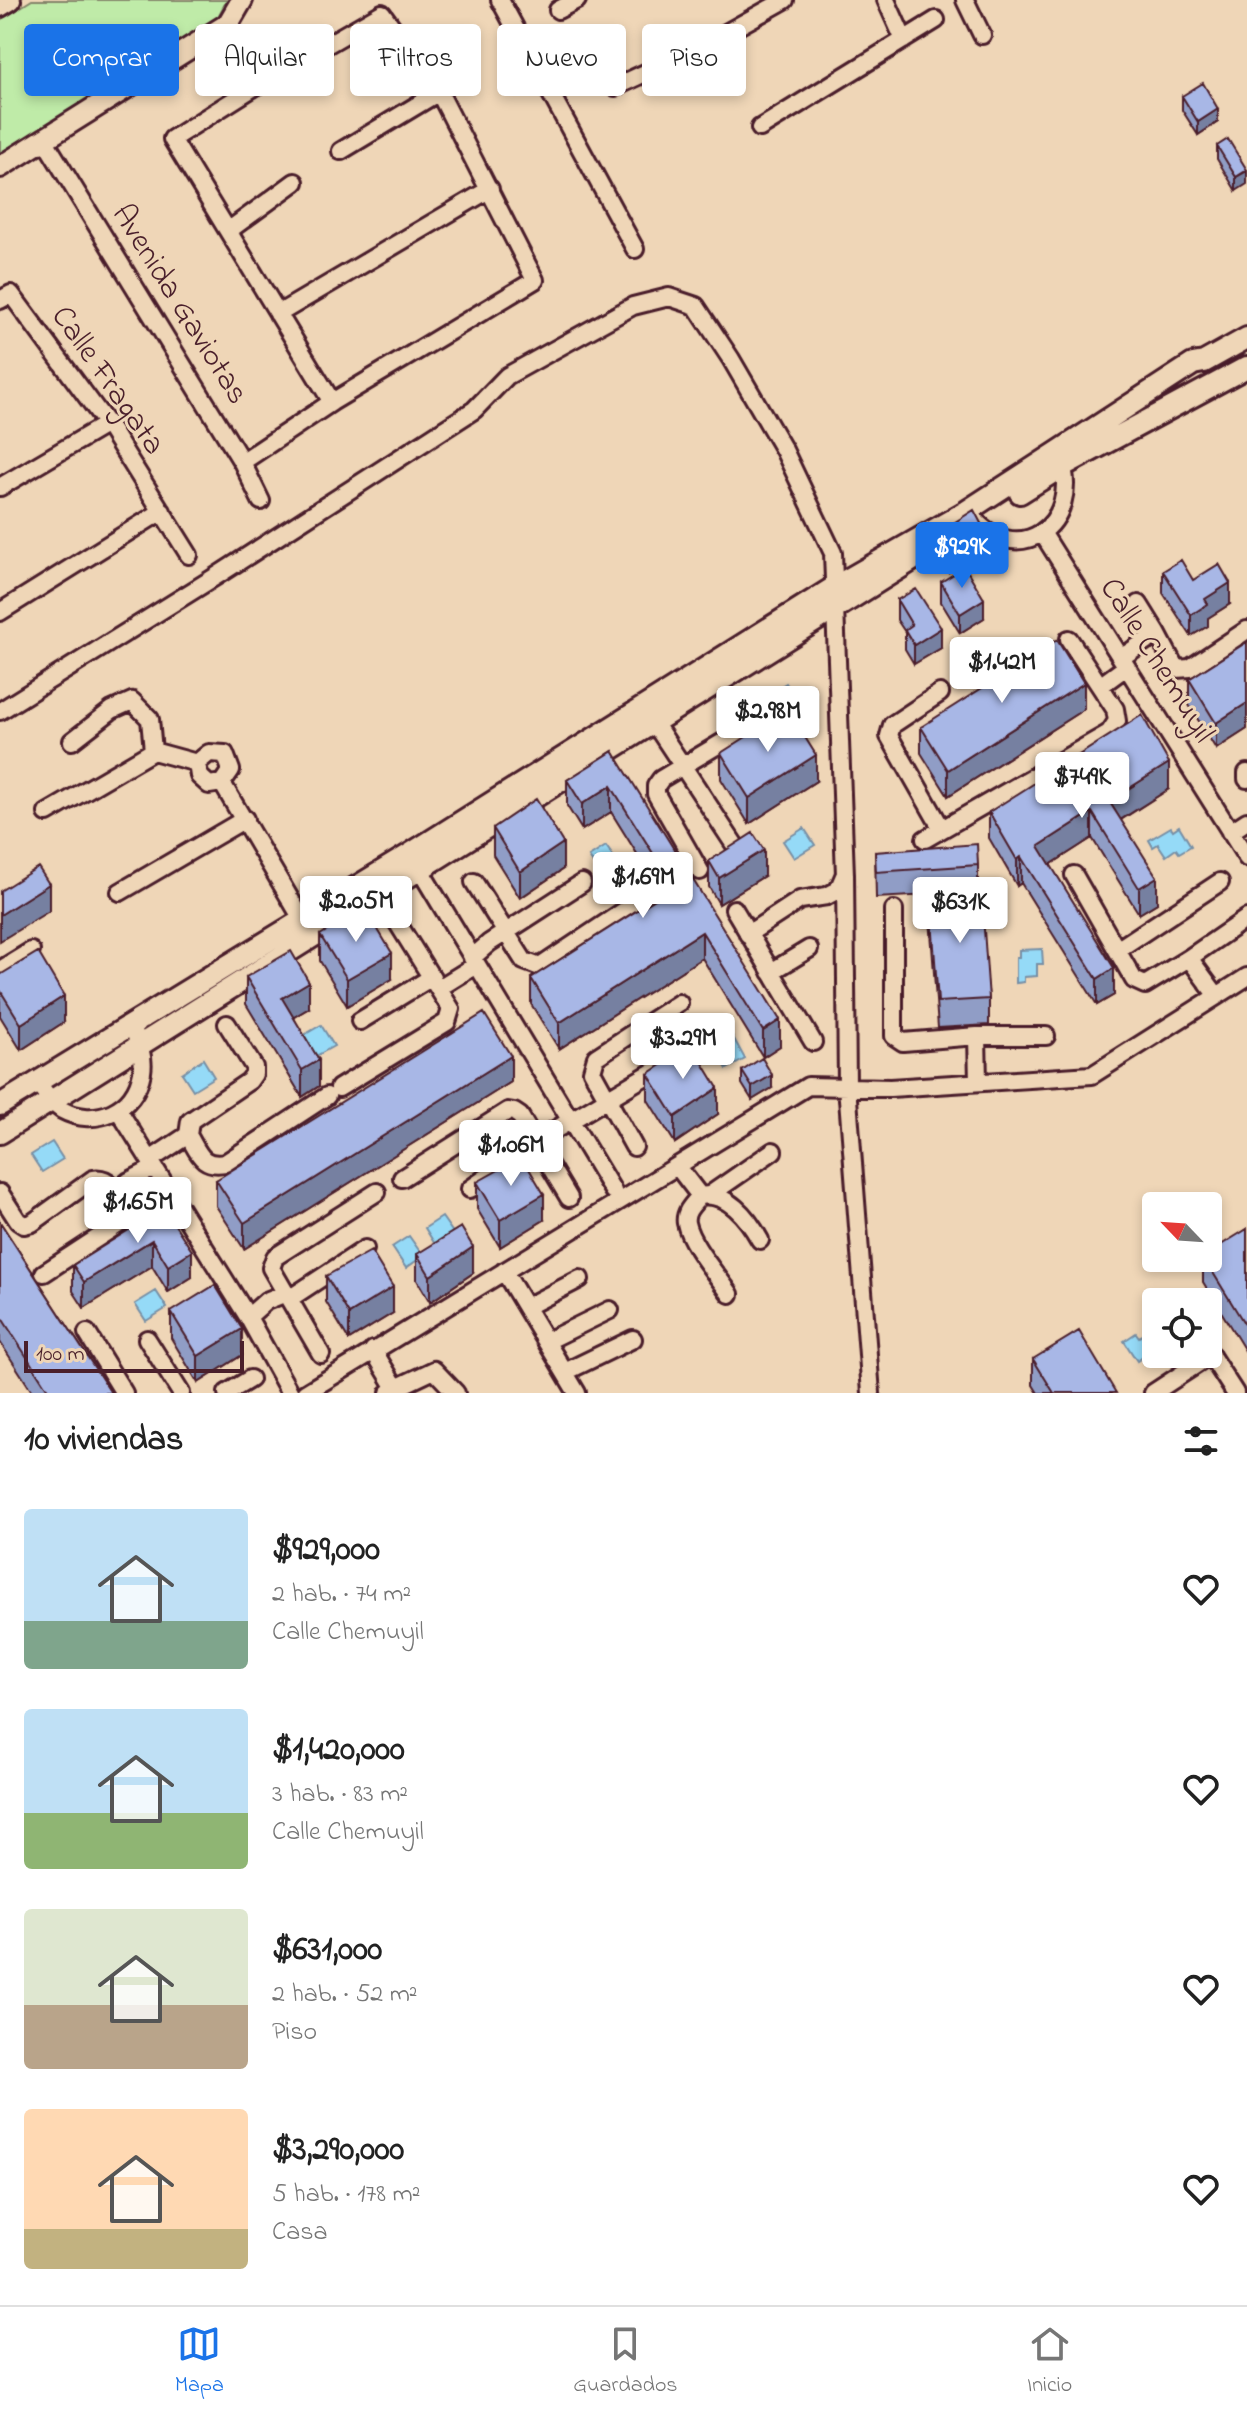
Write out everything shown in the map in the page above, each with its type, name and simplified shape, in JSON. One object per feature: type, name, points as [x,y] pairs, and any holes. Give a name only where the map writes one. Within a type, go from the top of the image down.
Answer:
[{"type":"main road","points":[[0,6],[10,0]]},
{"type":"main road","points":[[228,24],[242,0]]},
{"type":"main road","points":[[0,167],[195,45]]},
{"type":"main road","points":[[649,715],[835,609],[1061,459],[1193,364],[1204,362],[1247,338]]},
{"type":"main road","points":[[1061,459],[1247,367]]},
{"type":"main road","points":[[0,1133],[140,1046],[415,863],[649,715],[836,586],[971,516]]},
{"type":"main road","points":[[0,1105],[302,919],[415,863]]},
{"type":"street","points":[[500,0],[635,249]]},
{"type":"street","points":[[558,10],[577,0]]},
{"type":"street","points":[[886,0],[904,40]]},
{"type":"street","points":[[965,0],[982,35]]},
{"type":"street","points":[[626,82],[699,48],[783,1]]},
{"type":"street","points":[[363,24],[382,13],[390,24]]},
{"type":"street","points":[[760,128],[936,20]]},
{"type":"street","points":[[240,96],[172,139],[332,402]]},
{"type":"street","points":[[341,151],[432,96]]},
{"type":"street","points":[[242,462],[332,402],[535,280],[441,96]]},
{"type":"street","name":"Avenida Gaviotas","points":[[45,141],[242,462],[261,501]]},
{"type":"street","points":[[228,231],[295,182]]},
{"type":"street","points":[[278,314],[490,189]]},
{"type":"street","name":"Calle Fragata","points":[[0,300],[11,294],[107,424],[189,555]]},
{"type":"street","points":[[0,711],[474,410],[507,376],[633,306],[669,297],[696,306],[776,437],[833,553],[845,875],[847,1086],[871,1393]]},
{"type":"street","points":[[2,480],[107,424]]},
{"type":"street","points":[[971,516],[994,536],[1008,540],[1023,540],[1043,534],[1064,503],[1067,489],[1061,459]]},
{"type":"street","points":[[0,612],[162,511]]},
{"type":"street","name":"Calle Chemuyil","points":[[1043,534],[1247,858]]},
{"type":"street","points":[[1139,604],[1176,669],[1190,668],[1247,630]]},
{"type":"street","points":[[1100,686],[1157,633]]},
{"type":"street","points":[[925,839],[1109,733],[1117,721],[1115,709],[1069,639]]},
{"type":"street","points":[[940,693],[892,725],[889,736],[942,829]]},
{"type":"street","points":[[72,741],[112,710],[132,701],[150,719],[153,751]]},
{"type":"street","points":[[649,715],[738,850]]},
{"type":"street","points":[[700,871],[656,794],[656,786],[661,779],[753,724]]},
{"type":"street","points":[[47,813],[153,751],[197,763]]},
{"type":"street","points":[[209,753],[225,754],[231,770],[222,783],[209,785],[199,776],[197,763],[209,753]]},
{"type":"street","points":[[222,783],[302,919]]},
{"type":"street","points":[[120,892],[245,819]]},
{"type":"street","points":[[1230,832],[1247,821]]},
{"type":"street","points":[[415,863],[613,1191]]},
{"type":"street","points":[[748,934],[800,900],[827,896],[838,890],[845,875]]},
{"type":"street","points":[[1074,875],[1139,984],[1145,985],[1247,918]]},
{"type":"street","points":[[474,882],[524,961],[540,967],[633,905]]},
{"type":"street","points":[[1117,950],[1220,882]]},
{"type":"street","points":[[360,1021],[474,961],[489,943],[582,883]]},
{"type":"street","points":[[734,909],[813,1042]]},
{"type":"street","points":[[894,910],[894,1036],[903,1042],[977,1036],[1046,1036]]},
{"type":"street","points":[[227,1024],[254,1067],[254,1074],[249,1081],[190,1121],[188,1135],[203,1159],[213,1165],[225,1163],[447,1022],[451,1009],[397,922]]},
{"type":"street","points":[[771,972],[809,949]]},
{"type":"street","points":[[0,970],[31,951]]},
{"type":"street","points":[[1189,958],[1217,996]]},
{"type":"street","points":[[305,1393],[808,1086],[890,1088],[1092,1075],[1247,977]]},
{"type":"street","points":[[634,1147],[592,1071],[596,1057],[679,1003]]},
{"type":"street","points":[[37,1082],[51,1102],[63,1110],[88,1118],[119,1111],[132,1097],[142,1072],[140,1046],[131,1024]]},
{"type":"street","points":[[977,1036],[978,1082]]},
{"type":"street","points":[[470,1189],[536,1143],[681,1055]]},
{"type":"street","points":[[119,1111],[248,1317],[290,1393]]},
{"type":"street","points":[[402,1178],[508,1111],[520,1116],[569,1198]]},
{"type":"street","points":[[122,1186],[188,1135]]},
{"type":"street","points":[[730,1294],[693,1239],[686,1222],[689,1209],[773,1151]]},
{"type":"street","points":[[677,1166],[706,1195],[735,1207],[752,1224],[760,1240]]},
{"type":"street","points":[[0,1193],[24,1225],[32,1223],[93,1179],[102,1177],[122,1186]]},
{"type":"street","points":[[122,1186],[131,1216]]},
{"type":"street","points":[[321,1354],[271,1268],[275,1257],[377,1192]]},
{"type":"street","points":[[44,1273],[148,1205]]},
{"type":"street","points":[[248,1317],[266,1301],[288,1296],[365,1249]]},
{"type":"street","points":[[504,1271],[577,1393]]},
{"type":"street","points":[[526,1307],[580,1279]]},
{"type":"street","points":[[547,1341],[610,1310]]},
{"type":"street","points":[[87,1333],[124,1393]]},
{"type":"street","points":[[147,1339],[181,1393]]},
{"type":"street","points":[[565,1372],[633,1339]]},
{"type":"street","points":[[373,1350],[392,1390],[434,1370],[456,1393]]},
{"type":"street","points":[[1153,1393],[1188,1368]]},
{"type":"street","points":[[1219,1368],[1235,1393]]},
{"type":"street","points":[[227,1393],[250,1379]]},
{"type":"green space","points":[[32,0],[227,0],[215,22],[195,24],[195,34],[179,44],[179,24],[24,24],[24,96],[94,96],[0,153],[0,20]]},
{"type":"water","points":[[985,646],[992,658],[997,655],[1001,662],[980,675],[972,676],[959,656],[971,649],[974,653]]},
{"type":"water","points":[[786,683],[797,700],[776,713],[765,696]]},
{"type":"water","points":[[1179,826],[1191,846],[1179,853],[1176,849],[1166,856],[1158,844],[1153,847],[1149,840],[1171,827],[1173,830]]},
{"type":"water","points":[[804,828],[815,845],[794,858],[783,841]]},
{"type":"water","points":[[606,846],[620,866],[603,878],[589,857]]},
{"type":"water","points":[[1042,949],[1043,964],[1037,964],[1037,976],[1024,977],[1024,982],[1016,983],[1019,950]]},
{"type":"water","points":[[321,1025],[334,1046],[316,1056],[304,1035]]},
{"type":"water","points":[[733,1037],[745,1059],[727,1069],[715,1048]]},
{"type":"water","points":[[203,1059],[214,1077],[193,1090],[182,1073]]},
{"type":"water","points":[[52,1142],[63,1159],[42,1172],[31,1155]]},
{"type":"water","points":[[442,1217],[456,1237],[438,1249],[425,1228]]},
{"type":"water","points":[[409,1236],[423,1256],[406,1268],[392,1247]]},
{"type":"water","points":[[156,1291],[167,1308],[146,1321],[135,1304]]},
{"type":"water","points":[[1136,1333],[1139,1337],[1142,1335],[1142,1358],[1137,1361],[1124,1341]]},
{"type":"building","points":[[1203,83],[1218,109],[1198,122],[1182,96]]},
{"type":"building","points":[[1228,139],[1247,170],[1236,177],[1217,146]]},
{"type":"building","points":[[974,510],[983,527],[949,546],[941,531]]},
{"type":"building","points":[[1181,560],[1193,580],[1219,564],[1230,583],[1205,599],[1208,604],[1191,615],[1163,571]]},
{"type":"building","points":[[965,567],[984,599],[960,614],[941,582]]},
{"type":"building","points":[[916,589],[941,628],[914,645],[905,630],[912,625],[897,600]]},
{"type":"building","points":[[1057,640],[1084,683],[948,770],[921,727]]},
{"type":"building","points":[[1247,642],[1247,703],[1216,723],[1189,679]]},
{"type":"building","points":[[788,710],[816,755],[749,798],[721,753]]},
{"type":"building","points":[[1142,715],[1169,763],[1109,801],[1157,877],[1139,888],[1092,812],[1039,846],[1114,968],[1097,979],[1021,857],[1017,860],[989,812]]},
{"type":"building","points":[[613,751],[780,1020],[763,1031],[702,932],[559,1023],[531,978],[674,887],[611,786],[582,804],[567,780]]},
{"type":"building","points":[[536,799],[563,843],[520,872],[493,828]]},
{"type":"building","points":[[753,833],[764,850],[719,878],[709,861]]},
{"type":"building","points":[[977,844],[978,865],[876,872],[875,852]]},
{"type":"building","points":[[38,867],[49,884],[0,915],[0,891]]},
{"type":"building","points":[[981,888],[989,999],[938,1002],[930,892]]},
{"type":"building","points":[[365,908],[392,953],[347,979],[320,935]]},
{"type":"building","points":[[291,951],[309,982],[282,998],[319,1060],[302,1070],[246,977]]},
{"type":"building","points":[[38,952],[64,996],[21,1024],[0,990],[0,975]]},
{"type":"building","points":[[484,1013],[511,1056],[244,1223],[216,1180]]},
{"type":"building","points":[[692,1045],[718,1088],[675,1117],[648,1074]]},
{"type":"building","points":[[762,1058],[772,1075],[752,1087],[742,1071]]},
{"type":"building","points":[[522,1157],[544,1194],[500,1220],[477,1182]]},
{"type":"building","points":[[164,1208],[192,1251],[168,1266],[152,1240],[84,1282],[73,1265]]},
{"type":"building","points":[[0,1222],[111,1393],[50,1393],[0,1315]]},
{"type":"building","points":[[461,1227],[473,1247],[430,1276],[417,1254]]},
{"type":"building","points":[[1247,1229],[1247,1328],[1213,1272],[1222,1272],[1222,1244]]},
{"type":"building","points":[[371,1251],[393,1287],[349,1314],[326,1276]]},
{"type":"building","points":[[215,1285],[242,1329],[198,1356],[171,1312]]},
{"type":"building","points":[[1079,1331],[1116,1393],[1054,1393],[1033,1359]]}]
